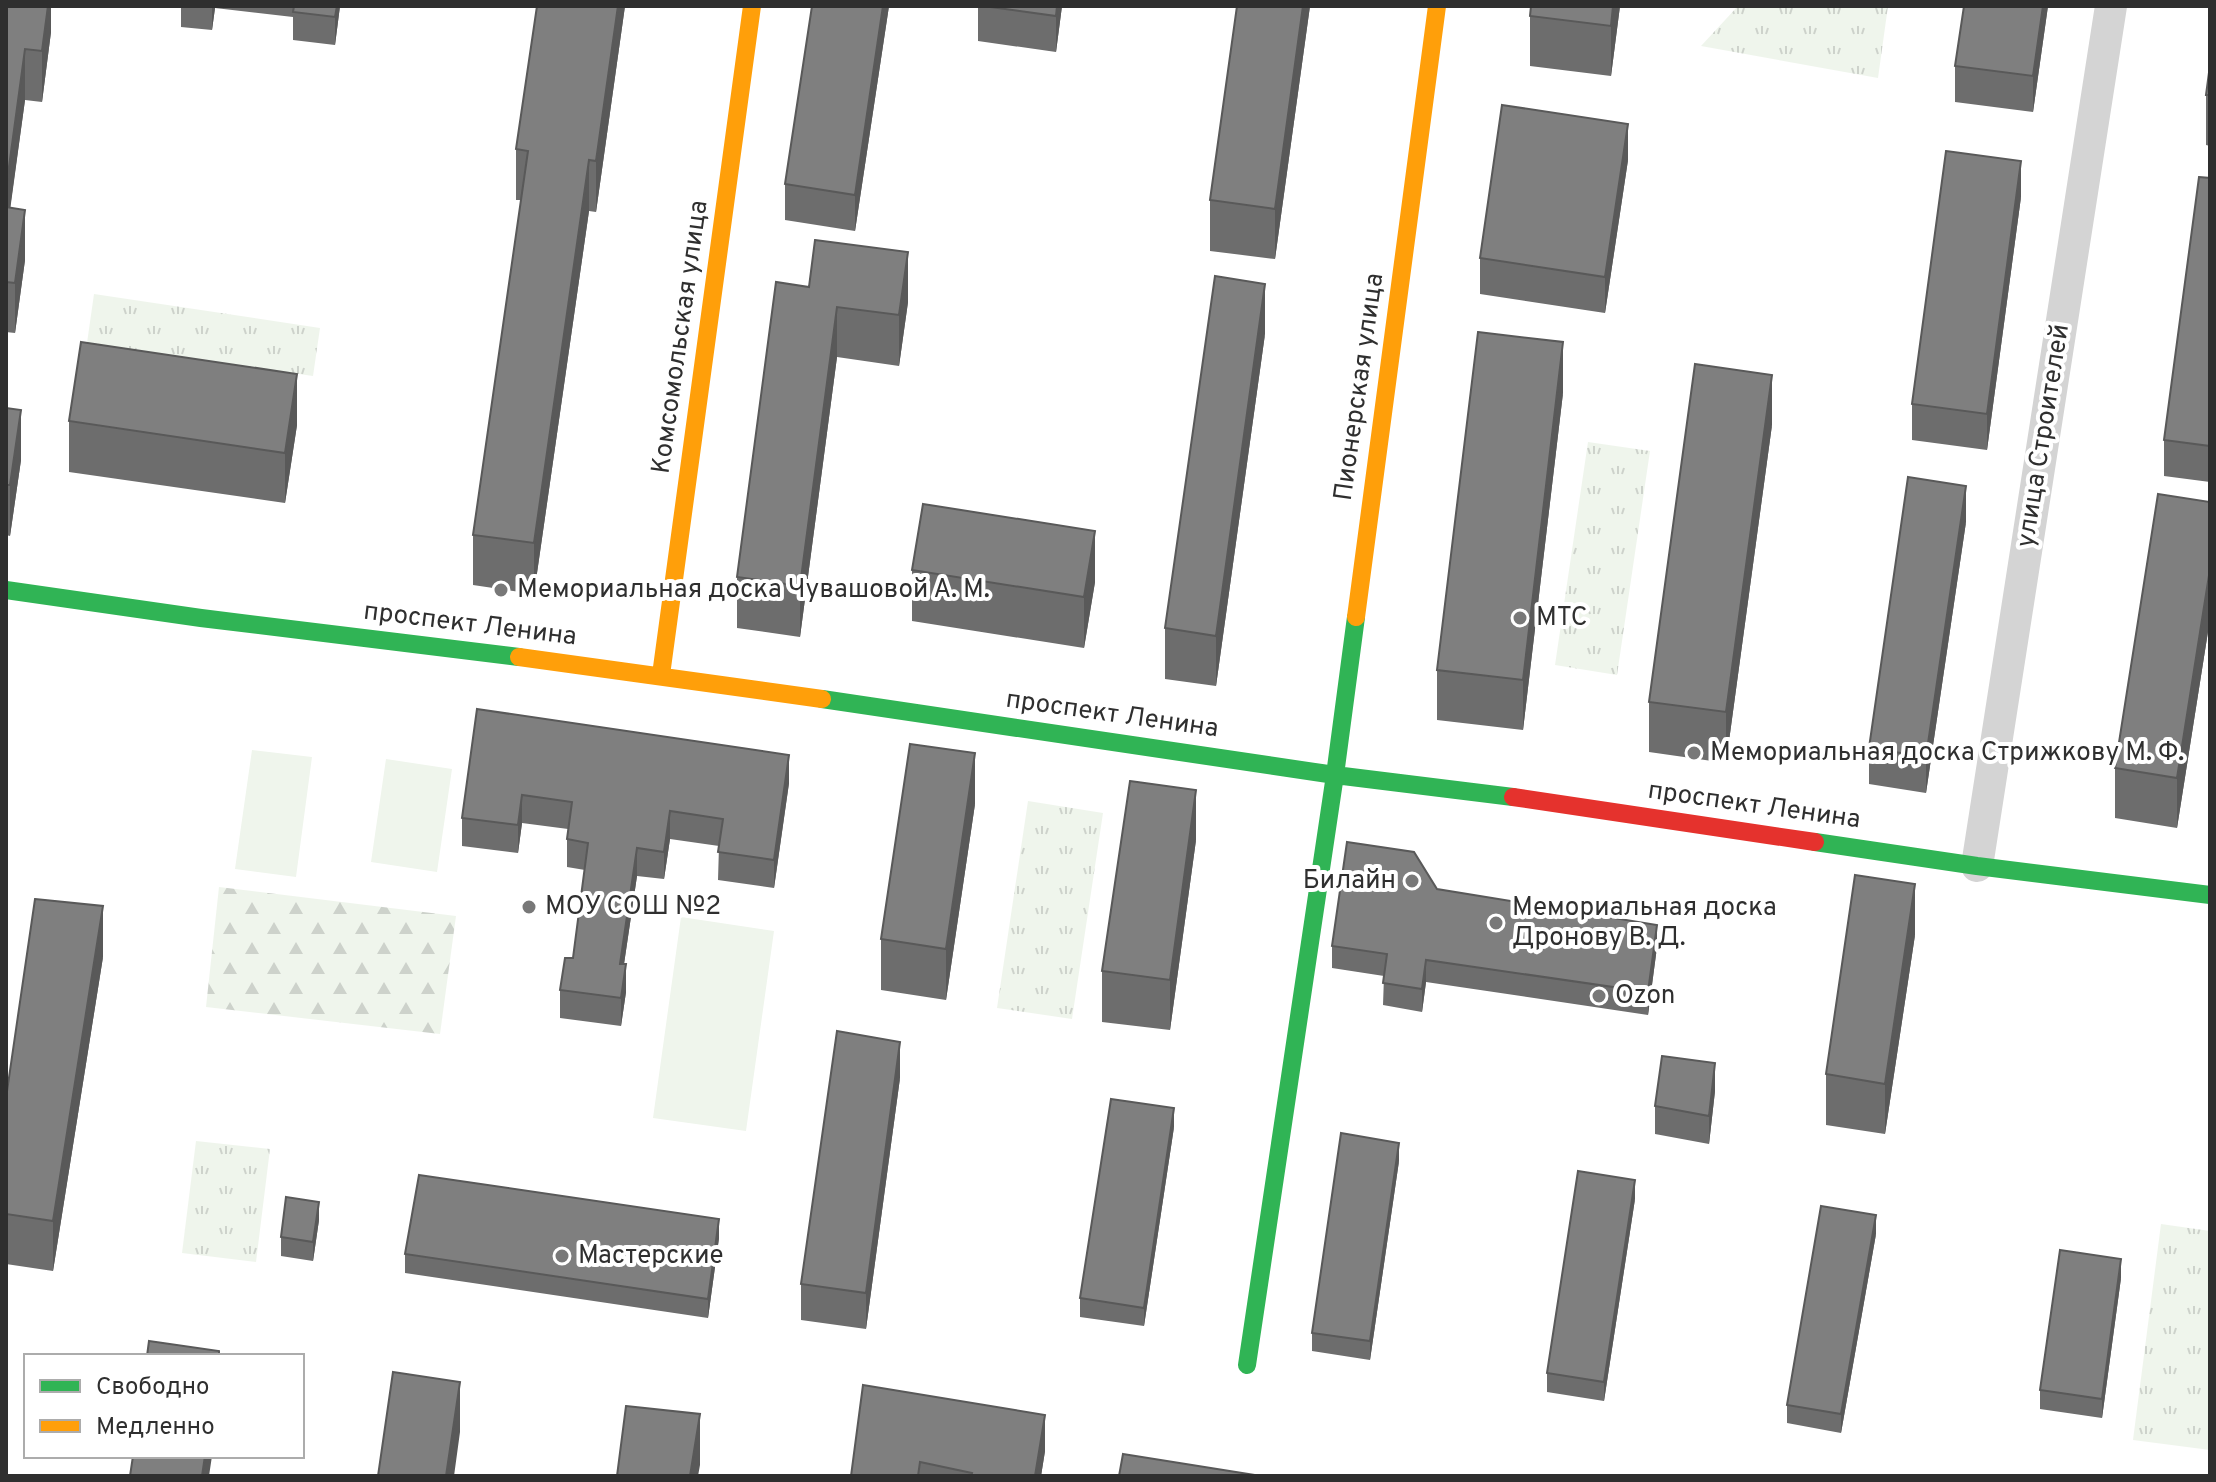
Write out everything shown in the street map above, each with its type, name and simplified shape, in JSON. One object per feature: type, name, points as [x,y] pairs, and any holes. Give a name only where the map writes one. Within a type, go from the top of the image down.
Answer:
[{"type":"street","name":"Комсомольская улица","points":[[661,675],[752,6]]},
{"type":"street","name":"Пионерская улица","points":[[1247,1365],[1335,775],[1437,6]]},
{"type":"street","name":"улица Строителей","points":[[1977,866],[2111,6]]},
{"type":"street","name":"проспект Ленина","points":[[6,590],[201,618],[661,675],[1335,775],[1543,801],[1977,866],[2210,895]]},
{"type":"green space","points":[[1738,6],[1888,6],[1878,78],[1701,46]]},
{"type":"green space","points":[[94,294],[320,328],[313,376],[87,343]]},
{"type":"green space","points":[[1588,442],[1650,451],[1617,675],[1555,665]]},
{"type":"green space","points":[[252,750],[312,757],[296,877],[235,869]]},
{"type":"green space","points":[[386,759],[452,769],[437,872],[371,862]]},
{"type":"green space","points":[[1028,801],[1103,813],[1072,1019],[997,1008]]},
{"type":"green space","points":[[219,887],[456,916],[440,1034],[206,1007]]},
{"type":"green space","points":[[681,917],[774,931],[746,1131],[653,1118]]},
{"type":"green space","points":[[196,1141],[270,1149],[256,1262],[182,1253]]},
{"type":"green space","points":[[2161,1224],[2210,1231],[2210,1450],[2133,1440]]},
{"type":"building","points":[[6,6],[48,6],[42,51],[25,49],[6,189]]},
{"type":"building","points":[[294,6],[337,6],[335,17],[293,12]]},
{"type":"building","points":[[537,6],[618,6],[596,161],[589,160],[534,543],[473,535],[528,151],[516,149]]},
{"type":"building","points":[[812,6],[883,6],[855,195],[785,184]]},
{"type":"building","points":[[983,6],[1057,6],[1056,16]]},
{"type":"building","points":[[1237,6],[1303,6],[1275,209],[1210,200]]},
{"type":"building","points":[[1531,6],[1613,6],[1611,26],[1530,16]]},
{"type":"building","points":[[1964,6],[2043,6],[2033,76],[1955,66]]},
{"type":"building","points":[[2210,65],[2210,95],[2206,95]]},
{"type":"building","points":[[1502,105],[1628,124],[1605,277],[1480,258]]},
{"type":"building","points":[[1946,151],[2021,161],[1987,414],[1912,404]]},
{"type":"building","points":[[2199,177],[2210,178],[2210,446],[2164,440]]},
{"type":"building","points":[[6,207],[25,210],[15,283],[6,282]]},
{"type":"building","points":[[815,240],[908,252],[899,315],[837,307],[800,586],[737,577],[776,282],[809,287]]},
{"type":"building","points":[[1215,276],[1265,284],[1216,636],[1165,628]]},
{"type":"building","points":[[1478,332],[1563,342],[1523,680],[1437,670]]},
{"type":"building","points":[[81,342],[297,374],[285,453],[69,421]]},
{"type":"building","points":[[1695,364],[1772,375],[1726,712],[1649,702]]},
{"type":"building","points":[[6,408],[21,410],[10,485],[6,485]]},
{"type":"building","points":[[1908,477],[1966,486],[1926,757],[1869,748]]},
{"type":"building","points":[[2158,494],[2210,502],[2210,569],[2177,778],[2115,768]]},
{"type":"building","points":[[923,504],[1095,531],[1084,597],[912,570]]},
{"type":"building","points":[[477,709],[789,755],[774,860],[718,852],[723,819],[670,811],[664,852],[637,848],[620,964],[626,964],[621,998],[560,990],[565,958],[573,958],[588,843],[567,839],[572,802],[522,795],[518,825],[462,818]]},
{"type":"building","points":[[910,744],[975,753],[946,949],[881,939]]},
{"type":"building","points":[[1130,781],[1196,790],[1170,980],[1102,971]]},
{"type":"building","points":[[1347,842],[1414,852],[1437,889],[1657,925],[1648,992],[1426,960],[1422,989],[1383,983],[1387,954],[1332,946]]},
{"type":"building","points":[[1855,875],[1915,884],[1885,1084],[1826,1074]]},
{"type":"building","points":[[35,899],[103,906],[53,1221],[6,1214],[6,1098]]},
{"type":"building","points":[[837,1031],[900,1042],[866,1293],[801,1284]]},
{"type":"building","points":[[1662,1056],[1715,1063],[1709,1116],[1655,1106]]},
{"type":"building","points":[[1111,1099],[1174,1108],[1144,1308],[1080,1298]]},
{"type":"building","points":[[1341,1133],[1399,1143],[1370,1341],[1312,1333]]},
{"type":"building","points":[[1578,1171],[1635,1180],[1604,1382],[1547,1373]]},
{"type":"building","name":"Мастерские","points":[[419,1175],[719,1219],[708,1299],[405,1254]]},
{"type":"building","points":[[286,1197],[319,1202],[313,1242],[281,1237]]},
{"type":"building","points":[[1821,1206],[1876,1215],[1841,1414],[1787,1405]]},
{"type":"building","points":[[2060,1250],[2121,1259],[2102,1399],[2040,1390]]},
{"type":"building","points":[[149,1341],[219,1351],[219,1354],[147,1354]]},
{"type":"building","points":[[393,1372],[460,1382],[446,1476],[378,1476]]},
{"type":"building","points":[[863,1385],[1045,1415],[1035,1476],[971,1476],[972,1473],[920,1462],[918,1476],[851,1476]]},
{"type":"building","points":[[626,1406],[700,1414],[690,1476],[617,1476]]},
{"type":"building","points":[[1123,1454],[1261,1476],[1119,1476]]},
{"type":"building","points":[[133,1458],[205,1458],[202,1476],[130,1476]]},
{"type":"traffic: fast","points":[[6,590],[201,618],[519,657]]},
{"type":"traffic: fast","points":[[1247,1365],[1356,617]]},
{"type":"traffic: fast","points":[[822,699],[1335,775],[1513,797]]},
{"type":"traffic: fast","points":[[1815,842],[2210,895]]},
{"type":"traffic: slow","points":[[661,675],[752,6]]},
{"type":"traffic: slow","points":[[1356,617],[1437,6]]},
{"type":"traffic: slow","points":[[519,657],[822,699]]},
{"type":"traffic: jam","points":[[1513,797],[1815,842]]},
{"type":"place","name":"Мемориальная доска Чувашовой А. М.","points":[[501,590]]},
{"type":"place","name":"МТС","points":[[1520,618]]},
{"type":"place","name":"Мемориальная доска Стрижкову М. Ф.","points":[[1694,753]]},
{"type":"place","name":"Билайн","points":[[1412,881]]},
{"type":"place","name":"МОУ СОШ №2","points":[[529,907]]},
{"type":"place","name":"Мемориальная доска Дронову В. Д.","points":[[1496,923]]},
{"type":"place","name":"Ozon","points":[[1599,996]]},
{"type":"place","name":"Мастерские","points":[[562,1256]]}]
